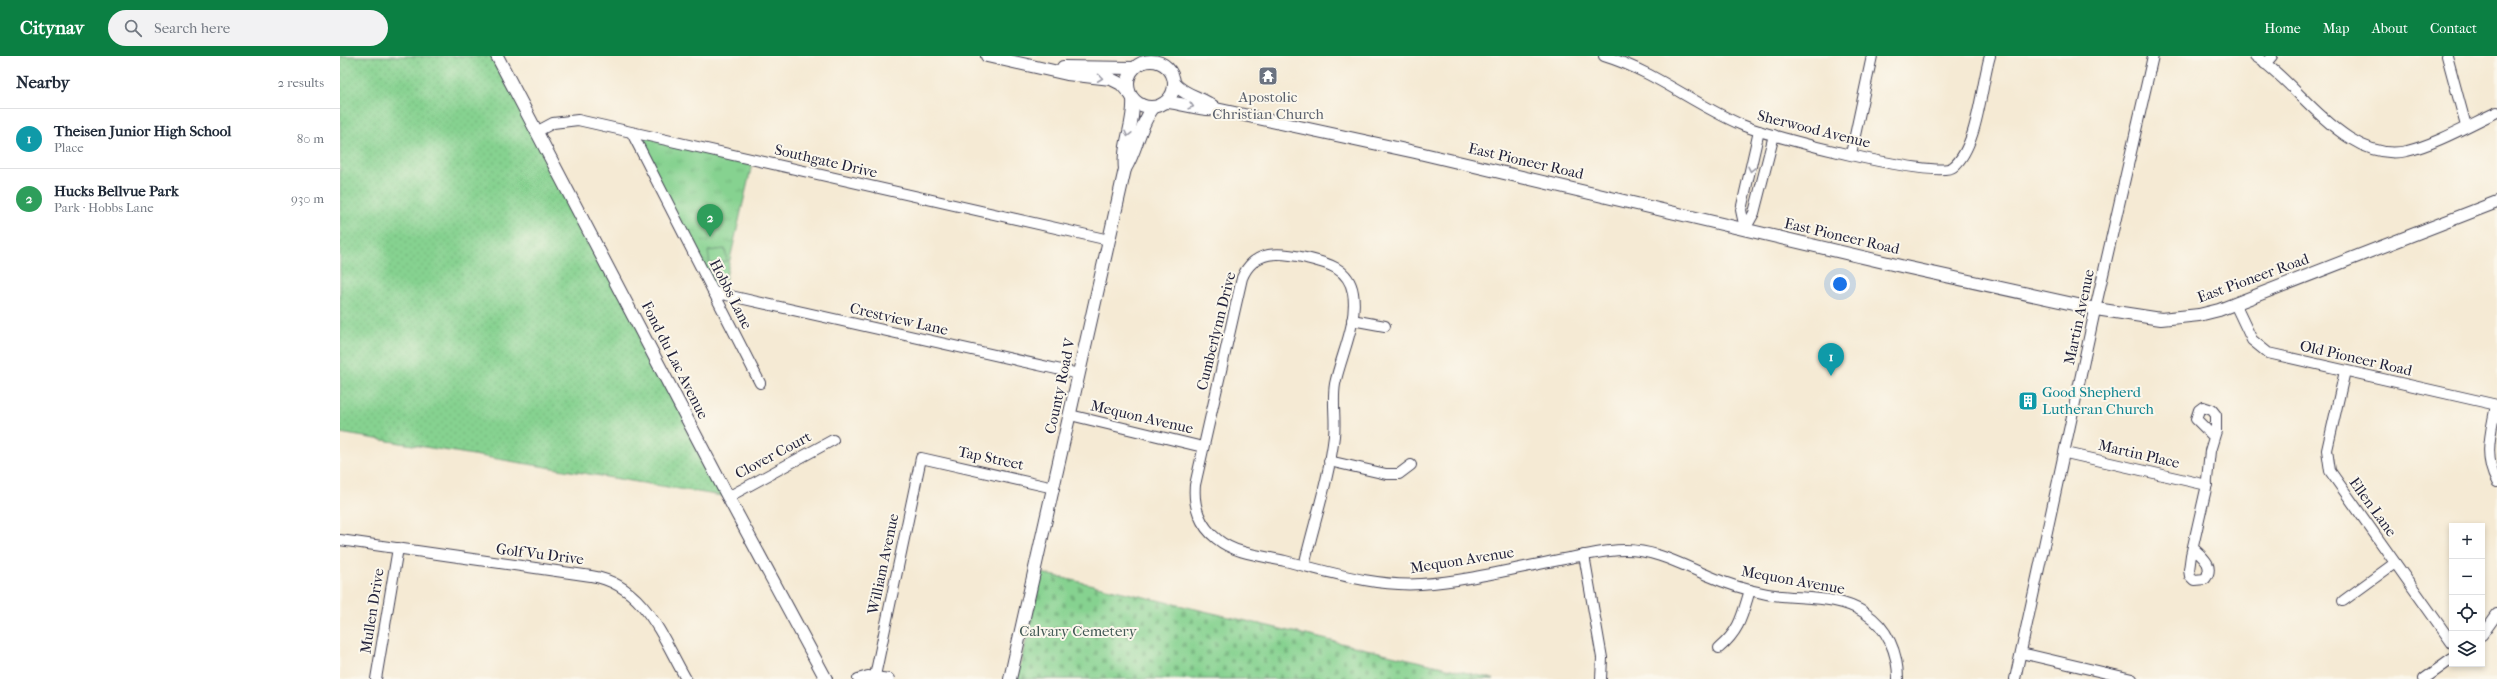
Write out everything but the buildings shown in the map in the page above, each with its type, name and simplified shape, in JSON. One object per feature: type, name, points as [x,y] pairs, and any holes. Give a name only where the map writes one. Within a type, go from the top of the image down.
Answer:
[{"type":"main road","name":"Fond du Lac Avenue","points":[[497,56],[538,131],[728,497],[826,679]]},
{"type":"main road","points":[[988,56],[1067,74],[1111,80],[1121,84],[1137,104],[1153,108]]},
{"type":"main road","points":[[1131,96],[1128,80],[1134,68],[1150,58],[1169,62],[1175,84],[1166,102]]},
{"type":"main road","points":[[1020,64],[1134,68]]},
{"type":"main road","name":"East Pioneer Road","points":[[1175,84],[1187,94],[1208,101],[1216,109],[1430,155],[2096,309],[2146,317],[2181,318],[2199,315],[2235,304],[2497,202]]},
{"type":"main road","name":"County Road V","points":[[1010,679],[1125,169],[1123,155],[1133,114],[1131,96]]},
{"type":"main road","points":[[1125,169],[1133,156],[1146,117],[1153,108],[1166,102],[1178,103],[1205,110],[1216,109]]},
{"type":"street","name":"Sherwood Avenue","points":[[1604,56],[1638,67],[1723,116],[1759,131],[1911,168],[1948,170],[1957,163],[1967,147],[1990,56]]},
{"type":"street","points":[[1851,154],[1872,56]]},
{"type":"street","name":"Martin Avenue","points":[[2015,679],[2153,56]]},
{"type":"street","points":[[2255,56],[2348,138],[2371,149],[2391,152],[2411,150],[2497,112]]},
{"type":"street","points":[[2265,64],[2272,56]]},
{"type":"street","points":[[2447,56],[2466,126]]},
{"type":"street","name":"Southgate Drive","points":[[538,131],[553,123],[578,120],[1109,240]]},
{"type":"street","points":[[1745,229],[1742,210],[1759,131]]},
{"type":"street","name":"Hobbs Lane","points":[[632,133],[760,383]]},
{"type":"street","points":[[1745,229],[1754,213],[1774,135]]},
{"type":"street","name":"Cumberlynn Drive","points":[[1203,447],[1242,278],[1253,262],[1264,255],[1278,253],[1334,266],[1344,273],[1352,286],[1354,297],[1352,320],[1334,391],[1335,430],[1304,566]]},
{"type":"street","name":"Crestview Lane","points":[[713,292],[1079,374]]},
{"type":"street","name":"Old Pioneer Road","points":[[2235,304],[2252,340],[2263,350],[2345,371],[2496,405]]},
{"type":"street","points":[[1352,320],[1385,326]]},
{"type":"street","name":"Ellen Lane","points":[[2345,371],[2328,445],[2328,466],[2334,479],[2449,639]]},
{"type":"street","points":[[2496,405],[2488,453],[2490,468],[2497,482]]},
{"type":"street","name":"Mequon Avenue","points":[[1070,416],[1203,447],[1195,497],[1199,515],[1208,531],[1217,539],[1233,548],[1370,581],[1410,584],[1441,581],[1619,550],[1654,553],[1711,577],[1750,590],[1838,602],[1864,612],[1881,628],[1891,642],[1896,660],[1898,679]]},
{"type":"street","points":[[2193,548],[2206,485],[2213,436]]},
{"type":"street","name":"Clover Court","points":[[728,497],[833,440]]},
{"type":"street","name":"Martin Place","points":[[2066,453],[2206,485]]},
{"type":"street","name":"Tap Street","points":[[922,458],[1054,488]]},
{"type":"street","name":"William Avenue","points":[[875,676],[922,458]]},
{"type":"street","points":[[1329,460],[1386,474],[1399,474],[1411,465]]},
{"type":"street","name":"Golf Vu Drive","points":[[340,540],[596,576],[616,583],[635,596],[647,609],[686,679]]},
{"type":"street","name":"Mullen Drive","points":[[376,679],[398,548]]},
{"type":"street","points":[[1584,555],[1602,658],[1602,679]]},
{"type":"street","points":[[2343,601],[2395,563]]},
{"type":"street","points":[[1719,648],[1732,637],[1739,625],[1750,590]]},
{"type":"street","points":[[2485,631],[2497,614]]},
{"type":"street","points":[[2021,653],[2132,679]]},
{"type":"street","points":[[2424,679],[2449,661]]},
{"type":"street","points":[[858,679],[875,676],[889,679]]},
{"type":"green space","points":[[340,56],[497,56],[728,497],[340,433]]},
{"type":"green space","points":[[632,133],[753,160],[722,294],[713,292]]},
{"type":"green space","points":[[725,249],[727,261],[710,264],[708,251]]},
{"type":"green space","name":"Calvary Cemetery","points":[[1042,573],[1494,679],[1017,679]]},
{"type":"place","name":"Apostolic Christian Church","points":[[1268,76]]},
{"type":"place","name":"Hucks Bellvue Park","points":[[710,237]]},
{"type":"place","name":"Theisen Junior High School","points":[[1831,376]]},
{"type":"place","name":"Good Shepherd Lutheran Church","points":[[2028,401]]}]
